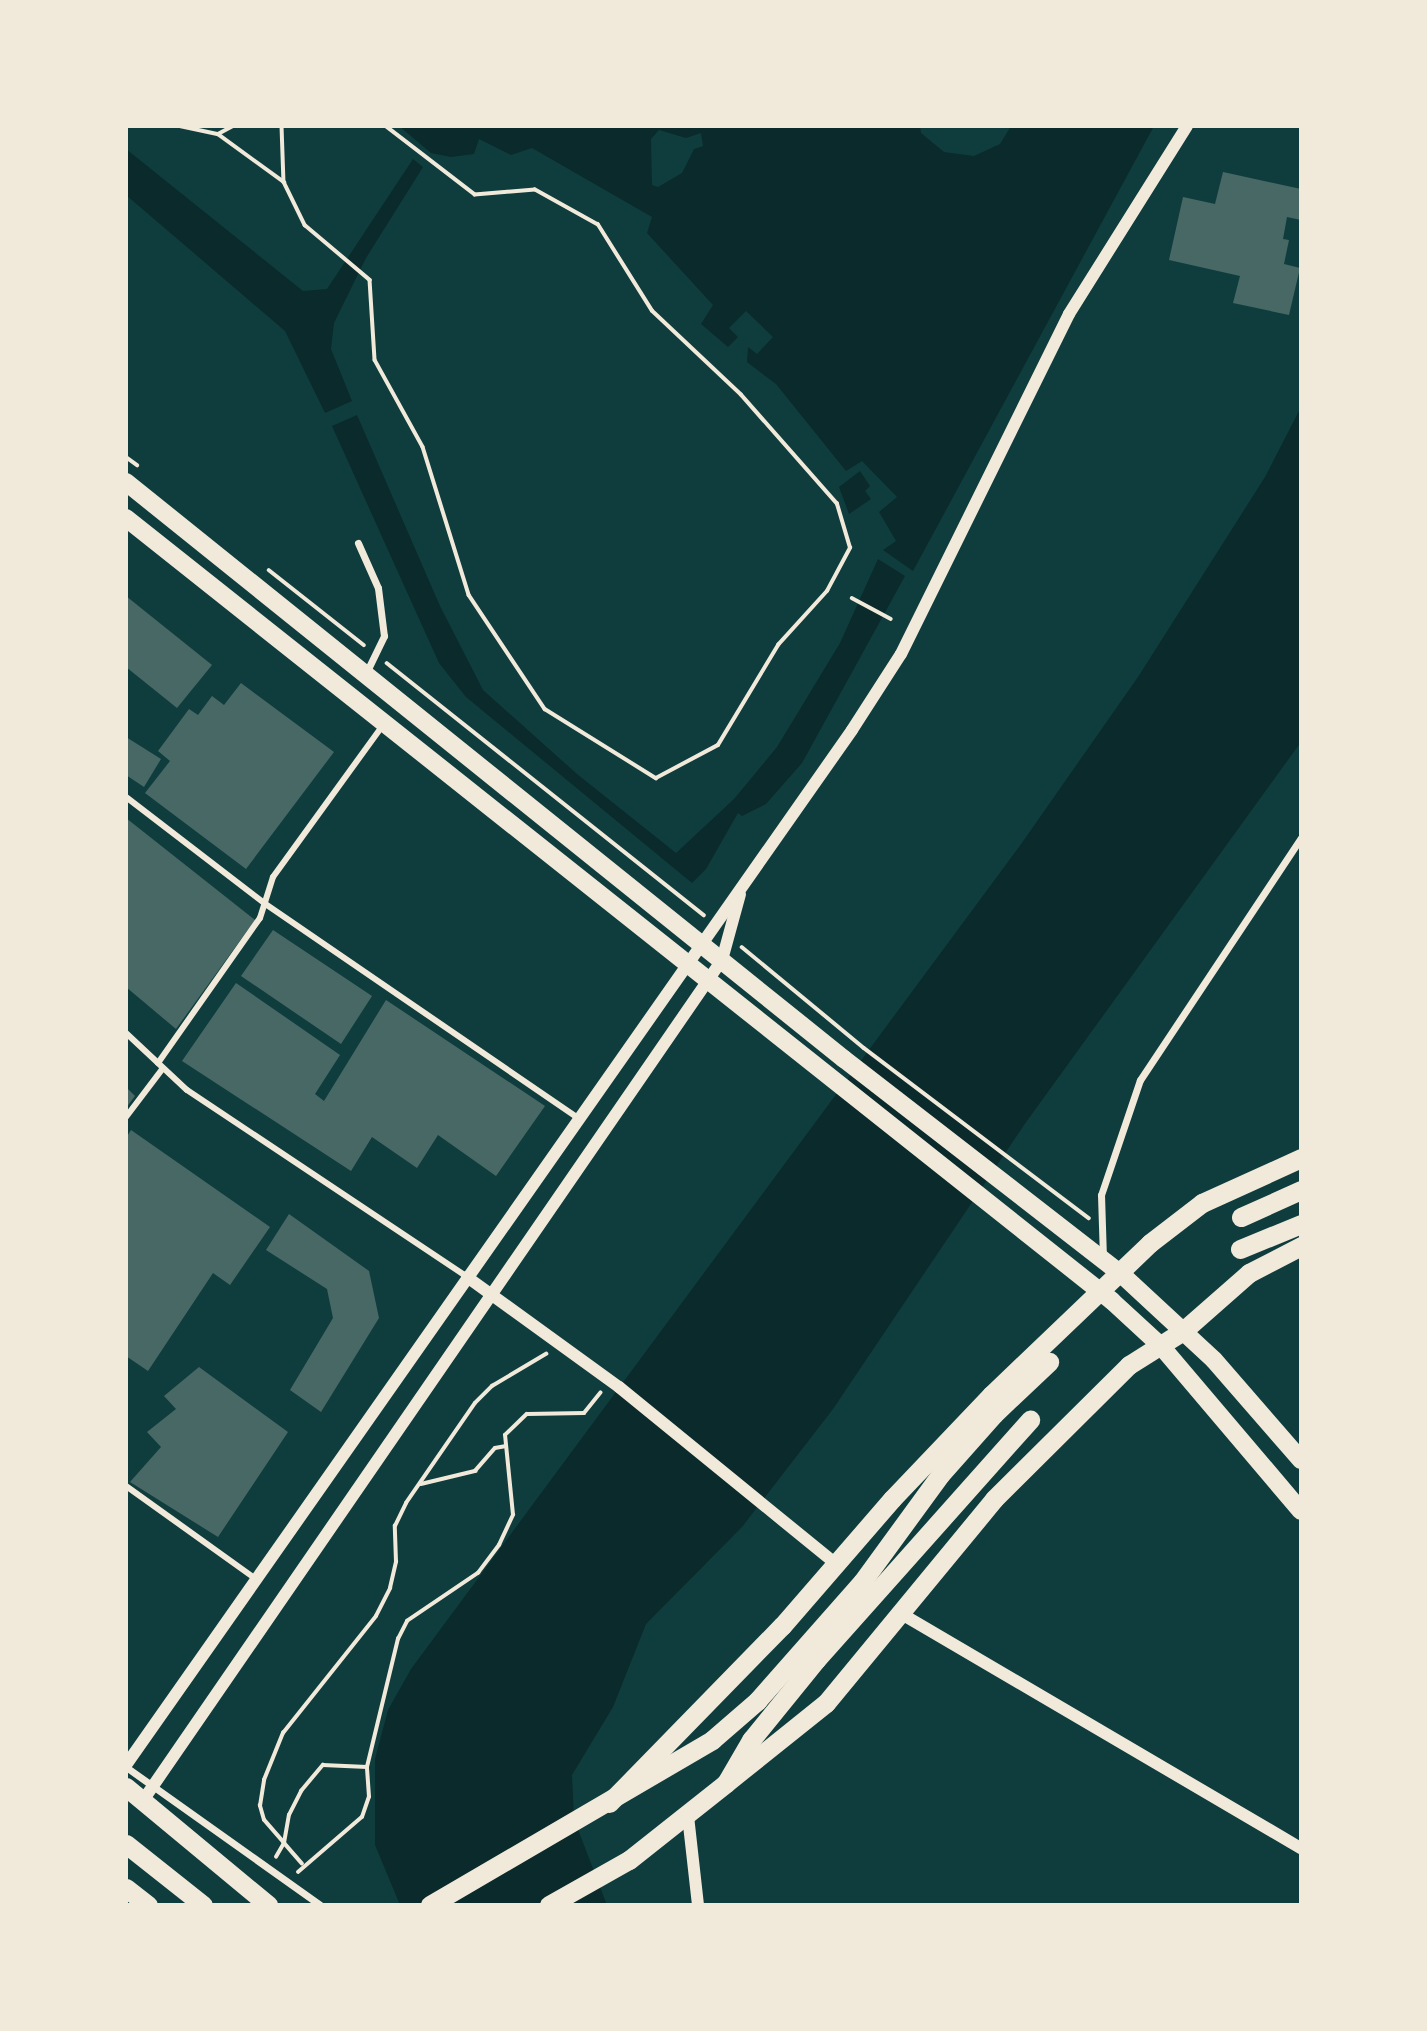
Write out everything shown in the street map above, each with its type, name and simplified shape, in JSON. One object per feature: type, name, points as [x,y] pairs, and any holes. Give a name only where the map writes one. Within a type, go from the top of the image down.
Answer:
[{"type":"highway","points":[[609,1803],[782,1626],[835,1564],[991,1395],[1119,1272],[1202,1203],[1301,1158]]},
{"type":"highway","points":[[1241,1217],[1301,1191]]},
{"type":"highway","points":[[1240,1249],[1301,1224]]},
{"type":"highway","points":[[549,1905],[629,1860],[688,1816],[825,1703],[1046,1442],[1129,1364],[1182,1331],[1249,1273],[1301,1246]]},
{"type":"highway","points":[[430,1905],[609,1803],[712,1740],[757,1701],[862,1582],[940,1475],[994,1414],[1049,1362]]},
{"type":"highway","points":[[726,1783],[751,1740],[816,1660],[1030,1420]]},
{"type":"highway","points":[[126,1787],[148,1792],[268,1905]]},
{"type":"highway","points":[[126,1844],[203,1905]]},
{"type":"highway","points":[[126,1888],[148,1905]]},
{"type":"main road","points":[[126,482],[844,1059],[1119,1272],[1214,1360],[1301,1460]]},
{"type":"main road","points":[[126,518],[383,725],[1100,1292],[1161,1346],[1301,1511]]},
{"type":"street","points":[[320,1905],[270,1868],[148,1792],[126,1766],[742,886],[901,654],[1069,314],[1186,126]]},
{"type":"street","points":[[358,543],[378,588],[384,636],[366,674]]},
{"type":"street","points":[[126,1117],[260,918],[273,877],[383,725]]},
{"type":"street","points":[[126,797],[264,903],[578,1118]]},
{"type":"street","points":[[1103,1260],[1101,1195],[1140,1080],[1301,838]]},
{"type":"street","points":[[148,1792],[722,960],[742,886]]},
{"type":"street","points":[[126,1033],[187,1090],[467,1277],[613,1383],[835,1564]]},
{"type":"street","points":[[126,1486],[256,1579]]},
{"type":"street","points":[[900,1613],[1301,1849]]},
{"type":"street","points":[[688,1816],[698,1905]]},
{"type":"path","points":[[180,126],[218,134],[284,182]]},
{"type":"path","points":[[218,134],[233,126]]},
{"type":"path","points":[[282,126],[284,182],[305,225],[370,280],[375,359],[424,447],[469,594],[545,709],[656,778],[718,745],[778,645],[827,591],[850,548],[836,504],[741,395],[652,311],[598,225],[535,190],[475,195],[385,126]]},
{"type":"path","points":[[126,457],[148,474]]},
{"type":"path","points":[[268,569],[714,924]]},
{"type":"path","points":[[852,598],[891,619]]},
{"type":"path","points":[[729,936],[864,1048],[1102,1227]]},
{"type":"path","points":[[561,1346],[492,1386],[475,1403],[419,1485],[396,1527],[396,1562],[390,1588],[376,1616],[283,1733],[264,1780],[260,1806],[264,1820],[302,1864],[337,1842],[362,1817],[369,1797],[367,1767],[398,1639],[407,1621],[478,1573],[513,1515],[505,1435],[527,1414],[584,1413],[613,1383]]},
{"type":"path","points":[[419,1485],[475,1471],[495,1448],[506,1446]]},
{"type":"path","points":[[270,1868],[284,1843],[289,1815],[301,1791],[323,1765],[367,1767]]},
{"type":"water","points":[[399,126],[920,126],[921,133],[944,152],[974,156],[1000,144],[1011,126],[1154,126],[913,571],[883,550],[896,541],[879,512],[897,497],[862,461],[846,471],[776,384],[747,362],[748,347],[757,354],[773,337],[746,311],[729,328],[738,337],[728,347],[701,324],[713,305],[647,233],[652,217],[532,148],[511,155],[479,139],[474,154],[451,157],[431,153]],"holes":[[[659,130],[686,138],[701,133],[703,146],[694,149],[682,173],[658,187],[652,185],[651,139]]]},
{"type":"water","points":[[126,149],[303,291],[327,289],[413,159],[423,167],[366,258],[334,323],[331,349],[352,401],[325,413],[285,331],[126,195]]},
{"type":"water","points":[[1301,407],[1301,742],[1024,1125],[833,1409],[742,1527],[646,1624],[613,1707],[572,1775],[574,1819],[607,1905],[400,1905],[375,1845],[375,1759],[388,1710],[411,1669],[1019,847],[1138,677],[1265,477]]},
{"type":"water","points":[[357,415],[440,606],[483,690],[577,774],[676,853],[734,799],[777,747],[840,643],[878,559],[905,576],[802,763],[766,804],[742,816],[738,813],[706,869],[692,883],[466,697],[439,663],[332,426]]},
{"type":"water","points":[[860,471],[870,486],[865,491],[871,499],[849,514],[839,487]]},
{"type":"building","points":[[1223,172],[1301,189],[1301,220],[1287,217],[1283,239],[1289,240],[1284,264],[1300,268],[1289,315],[1233,303],[1240,276],[1169,260],[1183,197],[1215,204]]},
{"type":"building","points":[[126,596],[212,665],[177,708],[126,667]]},
{"type":"building","points":[[241,683],[334,752],[246,869],[145,793],[170,761],[158,751],[189,709],[198,715],[212,696],[224,705]]},
{"type":"building","points":[[126,737],[161,759],[144,787],[126,775]]},
{"type":"building","points":[[126,818],[255,920],[176,1029],[126,987]]},
{"type":"building","points":[[273,930],[372,996],[341,1044],[241,976]]},
{"type":"building","points":[[236,983],[340,1055],[315,1094],[324,1101],[386,1000],[545,1106],[496,1176],[438,1135],[417,1168],[372,1137],[351,1171],[182,1061]]},
{"type":"building","points":[[126,1087],[135,1096],[126,1108]]},
{"type":"building","points":[[131,1130],[270,1227],[230,1285],[213,1273],[148,1371],[126,1356],[126,1138]]},
{"type":"building","points":[[289,1214],[369,1271],[379,1318],[321,1412],[290,1390],[333,1318],[327,1289],[266,1250]]},
{"type":"building","points":[[199,1367],[288,1432],[218,1537],[130,1482],[161,1447],[147,1432],[176,1409],[164,1396]]}]
